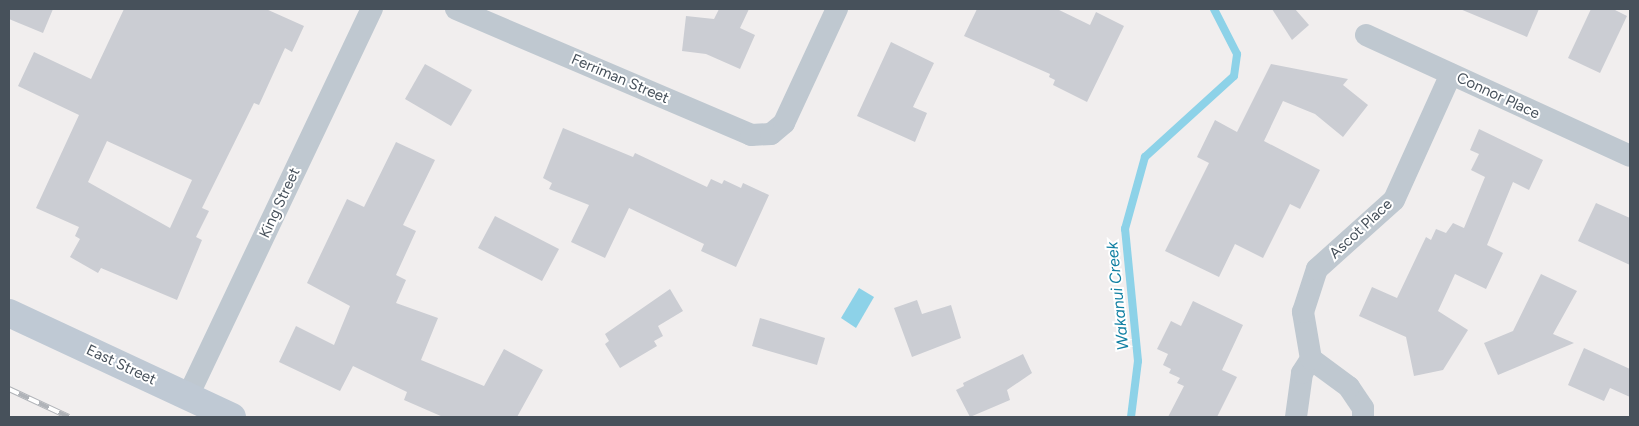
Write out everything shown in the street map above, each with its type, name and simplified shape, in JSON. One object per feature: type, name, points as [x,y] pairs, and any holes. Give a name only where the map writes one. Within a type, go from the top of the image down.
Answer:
[{"type":"main road","name":"East Street","points":[[9,313],[232,417]]},
{"type":"street","name":"Ferriman Street","points":[[456,9],[751,135],[771,134],[784,122],[837,9]]},
{"type":"street","name":"King Street","points":[[188,396],[368,11]]},
{"type":"street","name":"Connor Place","points":[[1366,35],[1630,156]]},
{"type":"street","name":"Ascot Place","points":[[1311,359],[1303,312],[1317,269],[1394,200],[1451,74]]},
{"type":"street","points":[[1296,417],[1302,373],[1311,359],[1349,387],[1363,408],[1363,417]]},
{"type":"water","points":[[859,288],[874,297],[856,328],[841,318]]},
{"type":"building","points":[[9,9],[53,9],[43,33],[9,19]]},
{"type":"building","points":[[124,9],[266,9],[304,26],[292,52],[285,48],[259,105],[254,103],[202,208],[209,211],[196,237],[202,240],[177,300],[101,268],[98,273],[70,257],[80,239],[75,236],[79,227],[36,208],[79,115],[18,86],[34,52],[91,79]],"holes":[[[107,141],[192,180],[170,228],[88,182]]]},
{"type":"building","points":[[719,9],[749,9],[740,28],[755,35],[740,69],[706,54],[682,51],[686,16],[714,19]]},
{"type":"building","points":[[977,9],[1057,9],[1090,25],[1096,12],[1124,26],[1087,102],[1053,85],[1055,80],[1049,77],[1050,74],[964,36]]},
{"type":"building","points":[[1272,9],[1295,9],[1309,25],[1292,40]]},
{"type":"building","points":[[1460,9],[1539,9],[1527,37]]},
{"type":"building","points":[[1591,9],[1613,9],[1627,16],[1600,73],[1568,58]]},
{"type":"building","points":[[891,42],[934,63],[913,107],[927,113],[915,142],[857,116]]},
{"type":"building","points":[[425,64],[472,90],[451,126],[405,99]]},
{"type":"building","points":[[1271,64],[1348,79],[1343,85],[1368,105],[1343,137],[1315,114],[1283,101],[1264,141],[1320,170],[1300,209],[1290,204],[1263,258],[1235,244],[1219,277],[1165,251],[1209,163],[1197,157],[1215,120],[1237,132]]},
{"type":"building","points":[[563,128],[633,157],[635,153],[707,187],[711,179],[722,184],[724,180],[741,188],[743,183],[769,195],[736,267],[701,251],[704,244],[629,208],[605,258],[571,242],[589,205],[549,189],[552,183],[543,178]]},
{"type":"building","points":[[1479,129],[1543,160],[1529,190],[1513,182],[1487,245],[1503,253],[1486,289],[1455,274],[1438,311],[1468,330],[1443,370],[1414,376],[1406,337],[1359,316],[1372,287],[1397,298],[1426,237],[1431,240],[1436,229],[1446,233],[1453,223],[1464,228],[1485,177],[1471,170],[1479,154],[1470,150]]},
{"type":"building","points":[[396,142],[435,160],[403,225],[416,231],[396,275],[406,280],[396,303],[438,318],[421,360],[484,386],[504,349],[543,370],[517,417],[443,417],[404,400],[407,392],[353,366],[340,391],[279,362],[296,326],[334,345],[350,306],[307,283],[347,199],[364,207]]},
{"type":"building","points":[[1596,203],[1630,218],[1630,265],[1578,241]]},
{"type":"building","points":[[495,216],[559,249],[542,281],[478,248]]},
{"type":"building","points":[[1541,274],[1577,291],[1553,334],[1574,343],[1498,375],[1484,343],[1513,331]]},
{"type":"building","points":[[670,289],[683,311],[658,326],[663,336],[654,341],[657,346],[620,368],[605,344],[609,341],[605,334]]},
{"type":"building","points":[[917,300],[922,314],[951,305],[961,338],[912,357],[894,308]]},
{"type":"building","points":[[1193,301],[1243,325],[1222,370],[1237,377],[1217,417],[1168,417],[1184,386],[1177,383],[1180,378],[1169,373],[1171,369],[1163,365],[1168,354],[1157,349],[1171,321],[1181,326]]},
{"type":"building","points":[[760,318],[825,338],[817,365],[752,346]]},
{"type":"building","points":[[1584,348],[1630,369],[1630,397],[1610,388],[1604,401],[1568,385]]},
{"type":"building","points":[[1023,354],[1032,373],[1007,390],[1010,400],[970,417],[956,390],[964,386],[963,383]]},
{"type":"waterway","name":"Wakanui Creek","points":[[1131,417],[1138,361],[1125,229],[1145,157],[1234,76],[1237,54],[1214,9]]},
{"type":"railway","points":[[9,389],[69,417]]}]
